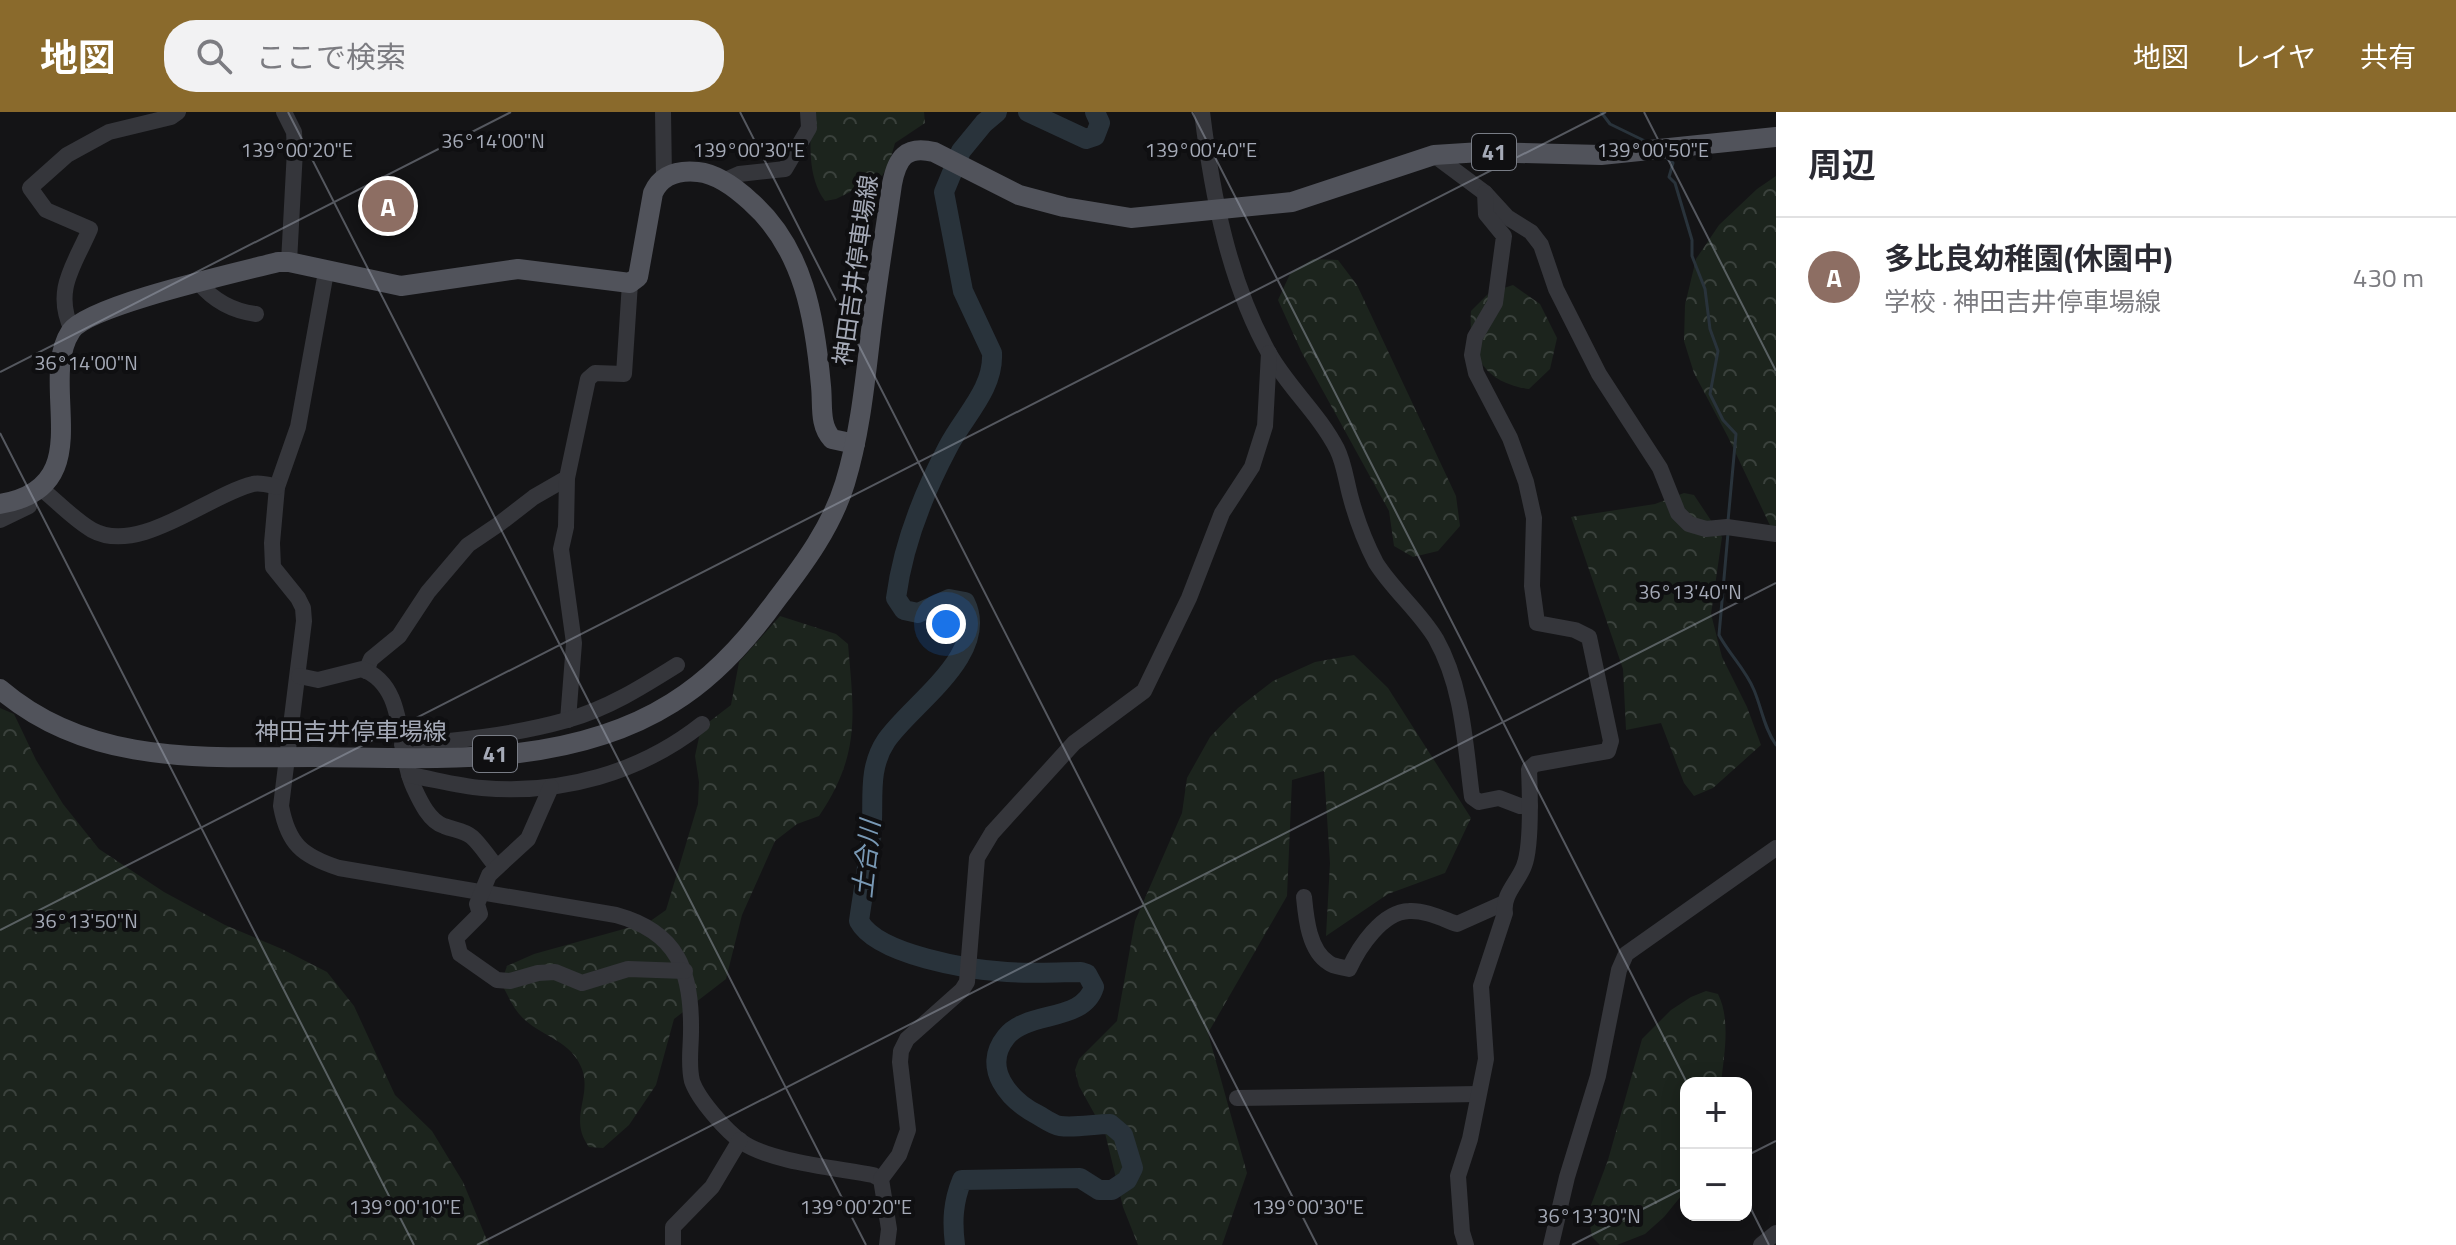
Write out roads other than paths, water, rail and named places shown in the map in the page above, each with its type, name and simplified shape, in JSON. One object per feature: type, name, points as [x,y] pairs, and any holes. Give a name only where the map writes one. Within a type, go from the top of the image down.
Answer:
[{"type":"main road","name":"神田吉井停車場線","points":[[0,689],[26,708],[95,740],[169,756],[405,759],[508,753],[567,745],[623,728],[675,702],[703,680],[761,621],[801,568],[841,495],[855,444],[895,169],[902,156],[920,148],[1019,195],[1099,214],[1131,218],[1292,202],[1434,155],[1481,152],[1601,155],[1776,137]]},
{"type":"main road","name":"神田吉井停車場線","points":[[664,176],[697,172],[723,181],[755,206],[786,242],[809,302],[821,385],[823,424],[832,439],[855,444]]},
{"type":"main road","points":[[0,504],[35,490],[48,477],[59,455],[63,421],[60,366],[72,330],[105,309],[278,262],[401,286],[518,269],[630,283],[638,277],[653,193],[664,176]]},
{"type":"street","points":[[72,330],[63,307],[63,292],[90,229],[46,210],[30,188],[67,155],[109,132],[171,117],[178,112]]},
{"type":"street","points":[[284,112],[294,132],[295,150],[289,262]]},
{"type":"street","points":[[663,112],[664,176]]},
{"type":"street","points":[[723,181],[739,174],[785,169],[809,128],[808,112]]},
{"type":"street","points":[[1202,112],[1219,211],[1247,307],[1269,353],[1339,453],[1353,508],[1377,564],[1435,638],[1448,665],[1459,698],[1472,797],[1479,802],[1499,798],[1520,806],[1530,806]]},
{"type":"street","points":[[1434,155],[1485,193],[1507,217],[1531,232],[1541,245],[1556,289],[1599,374],[1660,468],[1678,513],[1689,524],[1706,529],[1727,527],[1776,534]]},
{"type":"street","points":[[1466,1245],[1462,1232],[1458,1176],[1470,1139],[1486,1059],[1481,986],[1505,913],[1504,903],[1525,864],[1530,806],[1529,769],[1535,764],[1608,751],[1611,741],[1589,637],[1575,630],[1537,623],[1532,586],[1534,518],[1526,482],[1510,438],[1476,373],[1472,355],[1475,337],[1495,303],[1504,236],[1486,214],[1485,193]]},
{"type":"street","points":[[326,272],[298,427],[277,487],[273,567],[303,608],[304,638],[281,806],[289,834],[313,859],[339,868],[635,920],[662,936],[685,971],[691,1011],[693,1083],[711,1110],[740,1140],[762,1153],[881,1179]]},
{"type":"street","points":[[199,283],[211,298],[242,312],[256,314]]},
{"type":"street","points":[[568,720],[574,643],[561,549],[566,527],[567,478],[588,379],[595,373],[624,374],[630,283]]},
{"type":"street","points":[[887,1245],[889,1229],[881,1179],[899,1155],[908,1130],[901,1051],[907,1039],[967,982],[977,858],[992,833],[1074,743],[1144,691],[1189,598],[1222,513],[1252,467],[1265,426],[1269,353]]},
{"type":"street","points":[[366,671],[371,659],[399,636],[428,592],[468,545],[534,497],[567,478]]},
{"type":"street","points":[[0,520],[29,506],[35,490],[92,530],[104,534],[133,535],[154,530],[256,482],[277,487]]},
{"type":"street","points":[[405,759],[440,743],[568,720],[633,692],[677,665]]},
{"type":"street","points":[[299,676],[318,680],[350,670],[366,671],[381,679],[390,692],[413,786],[433,820],[441,826],[471,836],[496,866]]},
{"type":"street","points":[[405,759],[482,788],[551,787],[589,780],[648,759],[682,740],[702,724]]},
{"type":"street","points":[[551,787],[528,839],[489,875],[477,904],[480,914],[459,934],[456,943],[465,960],[497,980],[510,981],[555,972],[582,983],[628,969],[685,971]]},
{"type":"street","points":[[1551,1245],[1557,1212],[1598,1076],[1619,970],[1626,954],[1776,848]]},
{"type":"street","points":[[1304,897],[1315,947],[1329,964],[1349,969],[1376,929],[1389,918],[1408,910],[1457,924],[1504,903]]},
{"type":"street","points":[[1237,1098],[1478,1094]]},
{"type":"street","points":[[673,1245],[673,1227],[712,1187],[740,1140]]},
{"type":"street","points":[[1761,1245],[1776,1233]]},
{"type":"waterway","name":"土合川","points":[[955,1245],[954,1212],[962,1180],[1080,1178],[1099,1190],[1112,1190],[1127,1180],[1133,1168],[1123,1135],[1110,1124],[1066,1126],[1052,1123],[1017,1101],[997,1071],[999,1049],[1015,1029],[1067,1012],[1088,998],[1094,987],[1087,974],[1007,972],[949,964],[904,952],[885,943],[869,933],[859,921],[871,836],[874,776],[880,752],[897,727],[944,678],[967,641],[970,621],[965,602],[949,599],[918,613],[904,610],[896,598],[909,539],[922,501],[948,447],[977,402],[991,366],[992,353],[963,291],[944,192],[961,151],[997,112]]},
{"type":"waterway","name":"土合川","points":[[1028,112],[1086,139],[1095,136],[1100,123],[1095,112]]},
{"type":"waterway","points":[[1601,112],[1610,124],[1647,142]]},
{"type":"waterway","points":[[1667,158],[1673,163],[1669,177],[1675,183],[1692,240],[1692,256],[1705,289],[1710,329],[1718,351],[1710,394],[1723,420],[1736,434],[1728,521]]},
{"type":"waterway","points":[[1728,533],[1719,635],[1751,683],[1776,745]]},
{"type":"place","name":"多比良幼稚園(休園中)","points":[[388,206]]}]
